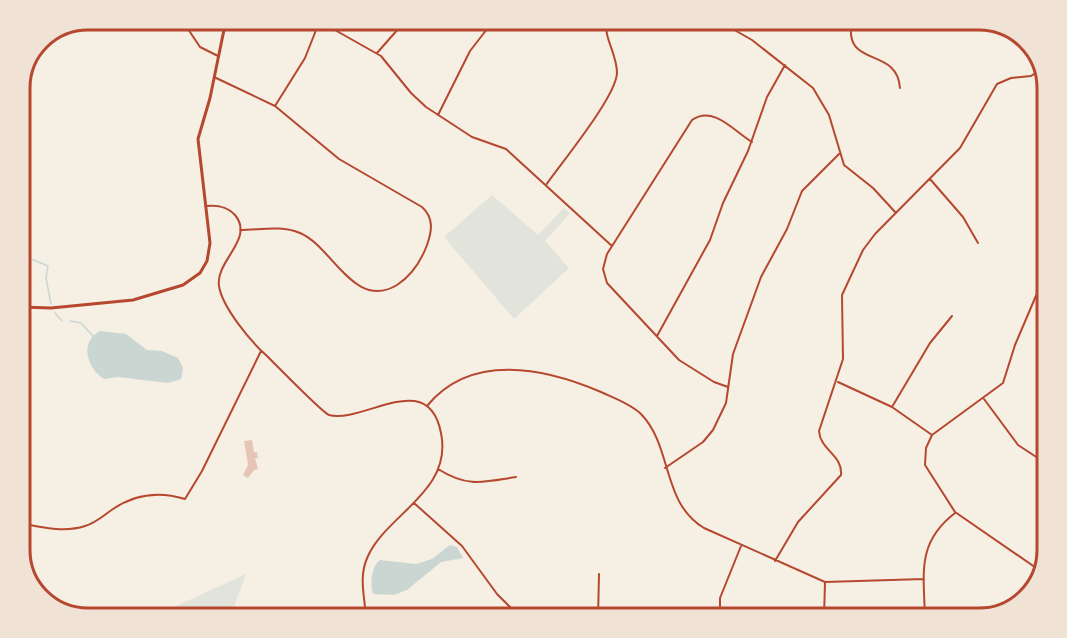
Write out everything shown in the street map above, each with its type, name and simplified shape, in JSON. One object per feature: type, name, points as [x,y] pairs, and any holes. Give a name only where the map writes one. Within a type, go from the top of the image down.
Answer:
[{"type":"street","points":[[189,30],[200,47],[218,56]]},
{"type":"street","points":[[30,307],[124,302],[189,282],[202,270],[209,255],[198,139],[224,30]]},
{"type":"street","points":[[275,106],[305,58],[315,30]]},
{"type":"street","points":[[337,30],[377,53],[414,97],[438,115],[472,137],[504,147],[612,246]]},
{"type":"street","points":[[377,53],[397,30]]},
{"type":"street","points":[[438,115],[470,51],[486,30]]},
{"type":"street","points":[[546,185],[614,88],[617,69],[606,30]]},
{"type":"street","points":[[737,30],[810,85],[820,97],[830,119],[839,154],[849,170],[873,188],[896,213]]},
{"type":"street","points":[[850,30],[856,46],[864,54],[894,68],[899,75],[900,88]]},
{"type":"street","points":[[657,336],[710,240],[721,207],[752,142],[767,97],[784,65]]},
{"type":"street","points":[[775,561],[801,519],[840,477],[839,463],[822,443],[819,435],[843,355],[841,311],[843,292],[867,244],[966,139],[998,84],[1011,78],[1031,76],[1035,73]]},
{"type":"street","points":[[214,77],[275,106],[336,157],[423,208],[430,221],[429,236],[421,257],[406,277],[393,287],[375,290],[352,282],[318,246],[302,234],[280,229],[240,230]]},
{"type":"street","points":[[728,387],[714,382],[681,362],[605,280],[603,262],[693,119],[703,115],[715,116],[752,142]]},
{"type":"street","points":[[665,468],[707,438],[725,405],[734,349],[761,277],[787,229],[802,191],[839,154]]},
{"type":"street","points":[[929,179],[963,217],[978,243]]},
{"type":"street","points":[[206,206],[220,206],[238,219],[240,230],[238,241],[220,272],[219,288],[242,329],[261,351],[328,415],[348,416],[404,400],[426,407],[436,417],[441,431],[443,455],[438,469],[414,503],[368,556],[362,581],[365,608]]},
{"type":"street","points":[[1034,567],[955,512],[925,465],[926,448],[932,435],[1004,383],[1016,345],[1037,294]]},
{"type":"street","points":[[891,407],[930,343],[952,316]]},
{"type":"street","points":[[30,525],[61,530],[75,529],[88,525],[127,500],[140,495],[172,495],[185,499],[202,471],[261,351]]},
{"type":"street","points":[[426,407],[442,390],[466,376],[503,370],[555,375],[598,391],[640,413],[654,433],[675,496],[689,516],[702,527],[825,582],[924,579]]},
{"type":"street","points":[[837,381],[891,407],[932,435]]},
{"type":"street","points":[[984,399],[1018,445],[1037,457]]},
{"type":"street","points":[[438,469],[452,478],[472,484],[516,477]]},
{"type":"street","points":[[414,503],[462,546],[497,594],[511,608]]},
{"type":"street","points":[[925,608],[926,550],[941,523],[955,512]]},
{"type":"street","points":[[720,608],[720,598],[726,580],[741,546]]},
{"type":"street","points":[[598,608],[599,574]]},
{"type":"street","points":[[824,608],[825,582]]},
{"type":"shaded area","points":[[492,195],[538,235],[564,208],[570,213],[545,241],[569,268],[514,319],[444,237]]},
{"type":"shaded area","points":[[100,331],[126,334],[147,350],[162,351],[178,358],[183,368],[181,379],[168,383],[118,377],[104,379],[93,369],[88,355],[89,342]]},
{"type":"shaded area","points":[[450,545],[457,547],[463,558],[441,562],[407,590],[394,595],[373,594],[372,576],[380,560],[416,564],[432,559]]},
{"type":"shaded area","points":[[246,574],[234,608],[172,608]]},
{"type":"building","points":[[252,440],[254,452],[257,452],[258,458],[255,458],[258,469],[254,470],[248,478],[243,475],[248,465],[244,441]]},
{"type":"waterway","points":[[30,257],[48,266],[46,278],[51,304]]},
{"type":"waterway","points":[[55,313],[62,321]]},
{"type":"waterway","points":[[70,321],[81,323],[93,336]]}]
